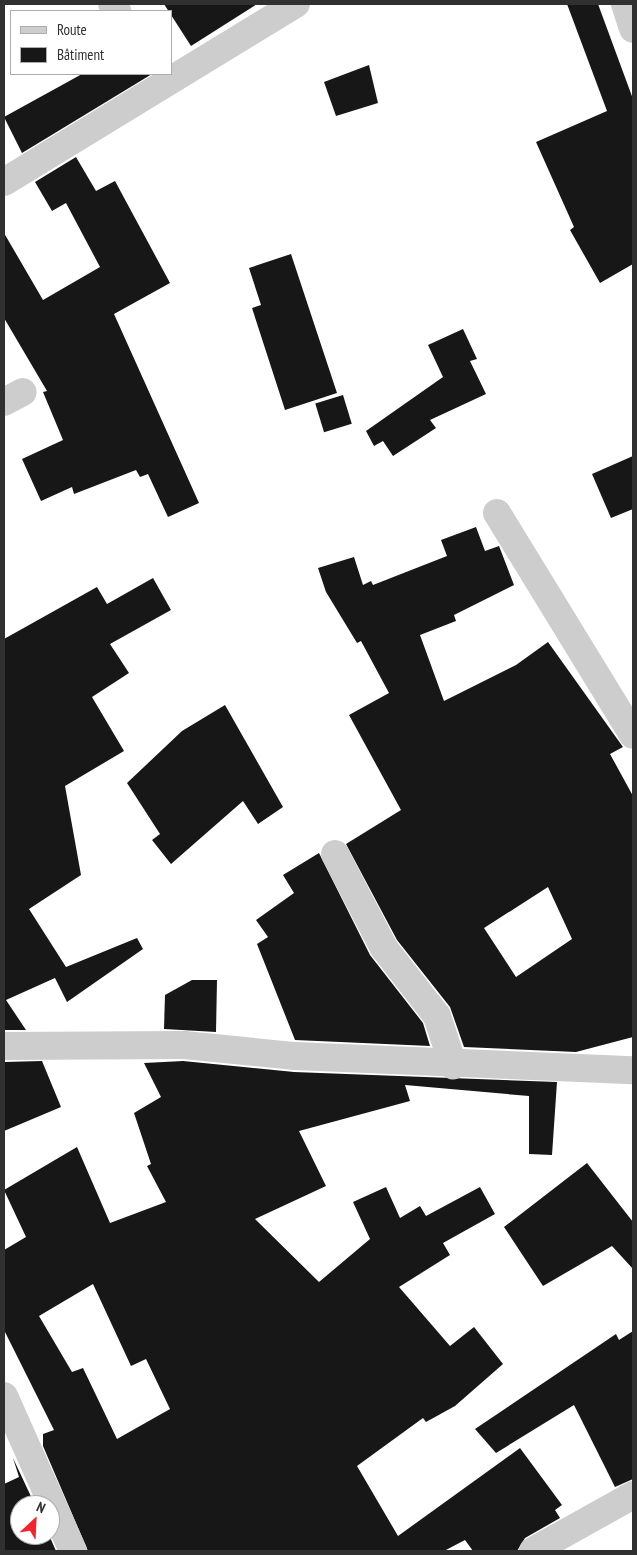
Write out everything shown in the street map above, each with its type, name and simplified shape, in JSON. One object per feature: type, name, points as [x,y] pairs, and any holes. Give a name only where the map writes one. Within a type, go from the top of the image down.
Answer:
[{"type":"street","points":[[172,74],[296,4]]},
{"type":"street","points":[[625,4],[633,29]]},
{"type":"street","points":[[4,182],[164,79]]},
{"type":"street","points":[[496,513],[633,735]]},
{"type":"street","points":[[335,854],[384,948],[436,1016],[454,1064]]},
{"type":"street","points":[[4,1046],[184,1045],[454,1064],[633,1070]]},
{"type":"street","points":[[4,1396],[73,1551]]},
{"type":"street","points":[[533,1551],[633,1495]]},
{"type":"building","points":[[164,4],[257,4],[191,46],[172,16],[172,10],[168,10]]},
{"type":"building","points":[[567,4],[598,4],[633,99],[633,264],[600,283],[570,230],[574,227],[536,142],[607,111]]},
{"type":"building","points":[[369,65],[378,103],[336,116],[324,82]]},
{"type":"building","points":[[80,75],[150,75],[22,153],[4,117]]},
{"type":"building","points":[[76,157],[96,191],[115,181],[170,283],[114,314],[199,503],[168,517],[148,474],[140,477],[136,470],[74,494],[72,487],[41,501],[22,459],[63,440],[43,392],[47,391],[4,318],[4,233],[43,300],[100,267],[66,203],[52,211],[35,182]]},
{"type":"building","points":[[291,254],[337,393],[285,410],[252,308],[261,305],[249,268]]},
{"type":"building","points":[[463,329],[477,359],[470,361],[486,394],[430,420],[436,428],[393,456],[383,441],[374,446],[366,431],[443,377],[428,345]]},
{"type":"building","points":[[343,395],[352,424],[324,432],[315,403]]},
{"type":"building","points":[[633,456],[633,509],[611,518],[592,474]]},
{"type":"building","points":[[476,527],[485,551],[499,546],[514,585],[454,615],[456,621],[420,635],[444,701],[516,665],[548,642],[623,747],[610,754],[633,796],[633,1037],[576,1052],[464,1047],[450,1007],[397,940],[346,844],[401,810],[349,715],[389,693],[361,641],[357,643],[326,592],[318,568],[354,557],[363,585],[371,581],[373,585],[447,556],[441,540]],"holes":[[[548,887],[572,939],[516,977],[484,928]]]},
{"type":"building","points":[[153,578],[171,610],[110,644],[129,673],[92,697],[124,751],[65,786],[81,875],[29,909],[66,967],[137,938],[143,949],[67,1002],[55,978],[6,1000],[26,1030],[4,1030],[4,639],[97,587],[107,604]]},
{"type":"building","points":[[225,705],[283,807],[258,824],[243,801],[171,864],[152,840],[160,834],[127,783],[182,731]]},
{"type":"building","points":[[319,853],[370,955],[423,1023],[430,1046],[295,1040],[257,944],[268,937],[256,920],[294,893],[283,875]]},
{"type":"building","points":[[192,980],[217,980],[216,1032],[164,1029],[165,995]]},
{"type":"building","points":[[42,1061],[61,1107],[4,1131],[4,1062]]},
{"type":"building","points":[[183,1061],[294,1072],[557,1082],[552,1155],[529,1154],[529,1096],[405,1085],[410,1101],[299,1131],[326,1186],[255,1219],[319,1282],[370,1239],[353,1202],[386,1187],[400,1218],[420,1206],[426,1216],[480,1187],[495,1214],[443,1243],[450,1255],[399,1287],[450,1346],[474,1327],[503,1364],[455,1406],[426,1422],[423,1418],[357,1466],[398,1536],[520,1448],[562,1505],[555,1510],[560,1518],[525,1538],[517,1551],[473,1551],[465,1540],[444,1551],[88,1551],[43,1446],[43,1434],[54,1430],[4,1330],[4,1250],[26,1237],[4,1190],[77,1147],[110,1223],[166,1202],[147,1166],[151,1164],[134,1113],[161,1097],[144,1063]],"holes":[[[93,1284],[131,1366],[146,1359],[170,1409],[117,1439],[83,1368],[72,1372],[39,1316]]]},
{"type":"building","points":[[587,1163],[633,1222],[633,1269],[612,1246],[543,1286],[504,1227]]},
{"type":"building","points":[[633,1331],[633,1479],[615,1487],[574,1405],[496,1453],[475,1429],[616,1334],[619,1340]]},
{"type":"building","points":[[13,1458],[30,1495],[10,1495],[10,1545],[53,1545],[56,1551],[4,1551],[4,1484],[19,1477]]}]
